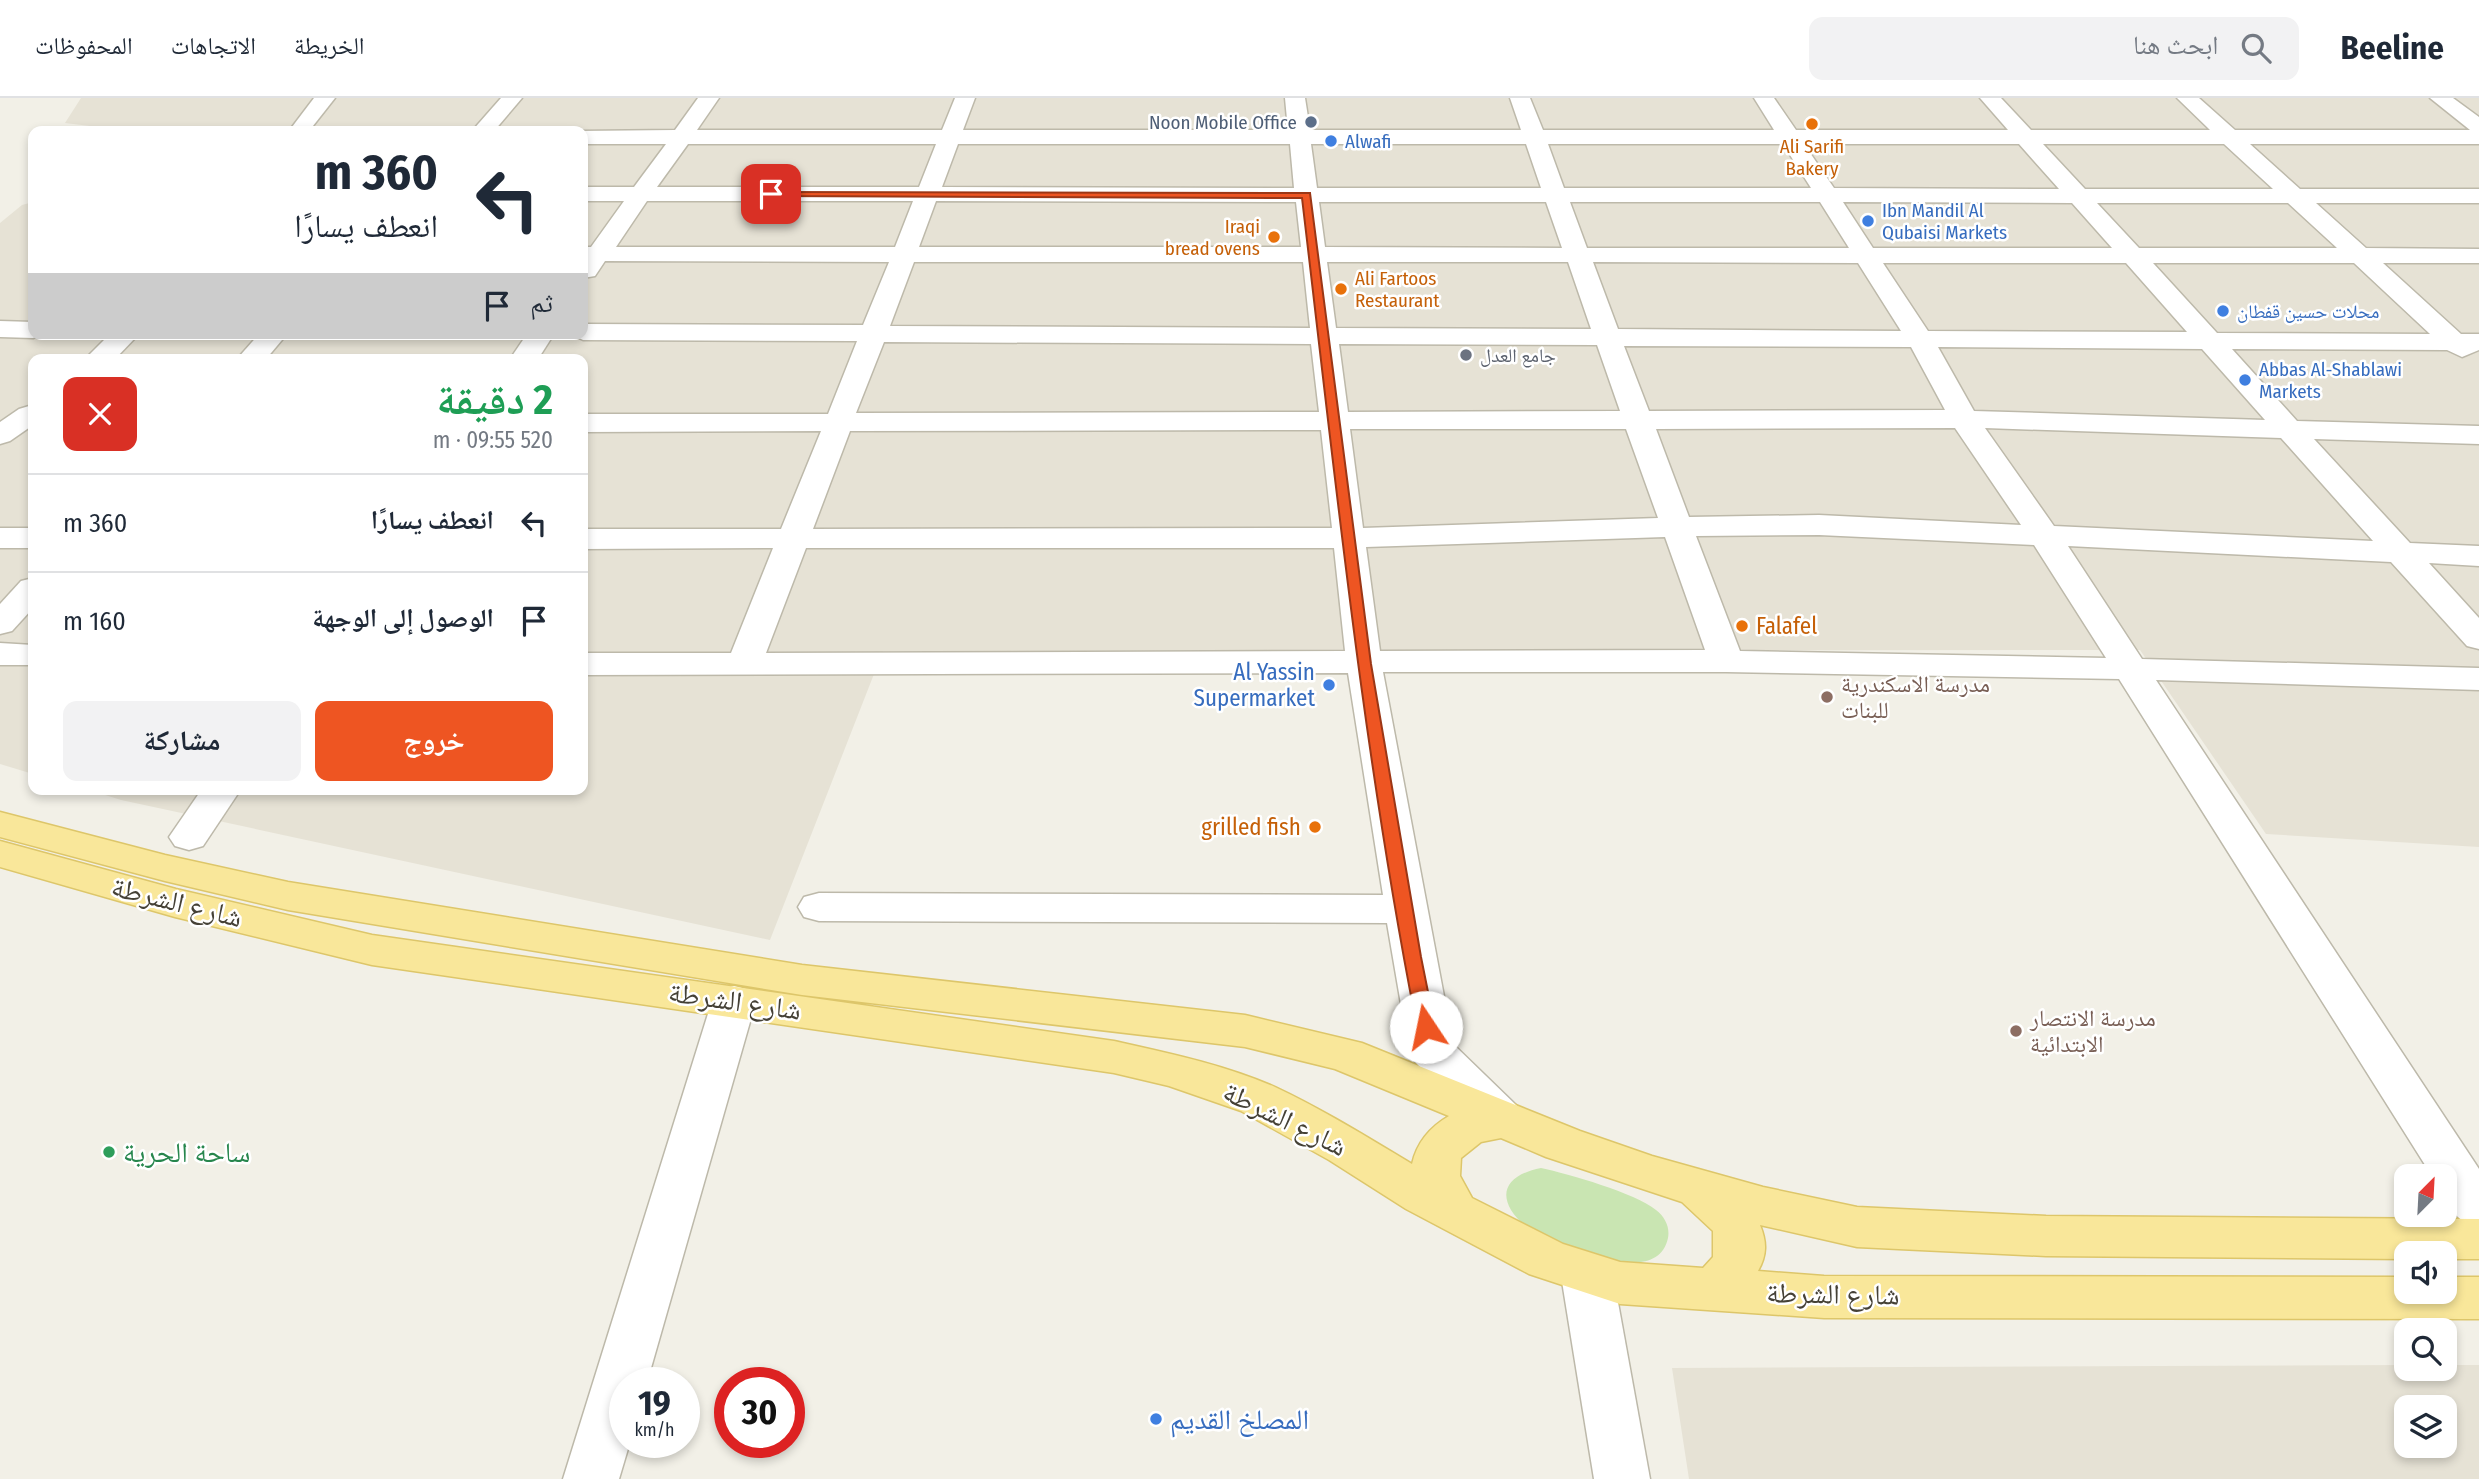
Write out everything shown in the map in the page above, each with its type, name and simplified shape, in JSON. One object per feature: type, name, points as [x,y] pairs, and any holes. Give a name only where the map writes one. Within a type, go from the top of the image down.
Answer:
[{"type":"main road","name":"شارع الشرطة","points":[[0,824],[164,868],[302,899],[802,980],[1245,1031],[1346,1055],[1409,1078],[1563,1144],[1696,1188],[1816,1220],[1857,1227],[1954,1234],[2479,1239]]},
{"type":"main road","name":"شارع الشرطة","points":[[0,854],[175,904],[372,950],[1114,1057],[1175,1071],[1257,1099],[1454,1211],[1547,1260],[1587,1275],[1620,1283],[1824,1297],[2479,1298]]},
{"type":"main road","points":[[1454,1211],[1440,1194],[1435,1176],[1436,1158],[1445,1142],[1460,1130],[1480,1122],[1502,1120]]},
{"type":"main road","points":[[1696,1188],[1715,1199],[1730,1214],[1738,1230],[1742,1248],[1738,1265],[1728,1279],[1713,1290]]},
{"type":"street","points":[[302,126],[325,98]]},
{"type":"street","points":[[487,126],[512,98]]},
{"type":"street","points":[[591,254],[640,194],[709,98]]},
{"type":"street","points":[[744,665],[965,98]]},
{"type":"street","points":[[1295,98],[1364,664],[1404,909],[1432,1051],[1502,1120]]},
{"type":"street","points":[[1520,98],[1726,661]]},
{"type":"street","points":[[1764,98],[1920,340],[1964,419],[2045,536],[2479,1209]]},
{"type":"street","points":[[1990,98],[2479,639]]},
{"type":"street","points":[[2187,98],[2359,256],[2467,342],[2479,365]]},
{"type":"street","points":[[2440,98],[2479,127]]},
{"type":"street","points":[[588,137],[2479,137]]},
{"type":"street","points":[[588,194],[2479,196]]},
{"type":"street","points":[[591,254],[2479,256]]},
{"type":"street","points":[[0,330],[28,330]]},
{"type":"street","points":[[588,332],[2467,342]]},
{"type":"street","points":[[104,354],[119,340]]},
{"type":"street","points":[[256,354],[268,340]]},
{"type":"street","points":[[0,416],[28,414]]},
{"type":"street","points":[[0,435],[28,416]]},
{"type":"street","points":[[588,423],[1964,419],[2479,435]]},
{"type":"street","points":[[588,539],[1348,538],[1819,525],[2479,556]]},
{"type":"street","points":[[0,538],[28,538]]},
{"type":"street","points":[[0,624],[28,593]]},
{"type":"street","points":[[0,654],[28,655]]},
{"type":"street","points":[[588,664],[1726,661],[2479,679]]},
{"type":"street","points":[[189,837],[218,795]]},
{"type":"street","points":[[819,907],[1404,909]]},
{"type":"street","points":[[591,1479],[734,1001]]},
{"type":"street","points":[[1587,1275],[1622,1479]]},
{"type":"shaded area","points":[[81,98],[2479,98],[2479,847],[2266,834],[2140,650],[883,651],[770,940],[105,795],[588,795],[588,354],[28,354],[28,772],[0,764],[0,223],[22,205],[28,203],[28,340],[588,340],[588,126],[90,126],[65,123]]},
{"type":"shaded area","points":[[2394,1365],[2394,1381],[2457,1381],[2457,1365],[2479,1365],[2479,1479],[1689,1479],[1672,1368]]},
{"type":"green space","points":[[1541,1168],[1618,1191],[1656,1210],[1664,1219],[1668,1230],[1668,1238],[1660,1254],[1645,1261],[1625,1262],[1603,1258],[1526,1227],[1510,1208],[1507,1190],[1517,1177]]},
{"type":"place","name":"Noon Mobile Office","points":[[1311,122]]},
{"type":"place","name":"Ali Sarifi Bakery","points":[[1812,124]]},
{"type":"place","name":"Alwafi","points":[[1331,141]]},
{"type":"place","name":"Ibn Mandil Al Qubaisi Markets","points":[[1868,221]]},
{"type":"place","name":"Iraqi bread ovens","points":[[1274,237]]},
{"type":"place","name":"Ali Fartoos Restaurant","points":[[1341,289]]},
{"type":"place","name":"محلات حسين قفطان","points":[[2223,311]]},
{"type":"place","name":"جامع العدل","points":[[1466,355]]},
{"type":"place","name":"Abbas Al-Shablawi Markets","points":[[2245,380]]},
{"type":"place","name":"Falafel","points":[[1742,626]]},
{"type":"place","name":"Al Yassin Supermarket","points":[[1329,685]]},
{"type":"place","name":"مدرسة الاسكندرية للبنات","points":[[1827,697]]},
{"type":"place","name":"grilled fish","points":[[1315,827]]},
{"type":"place","name":"مدرسة الانتصار الابتدائية","points":[[2016,1031]]},
{"type":"place","name":"ساحة الحرية","points":[[109,1152]]},
{"type":"place","name":"المصلخ القديم","points":[[1156,1419]]},
{"type":"route","points":[[771,194],[1307,195],[1364,664],[1426,1027]]}]
